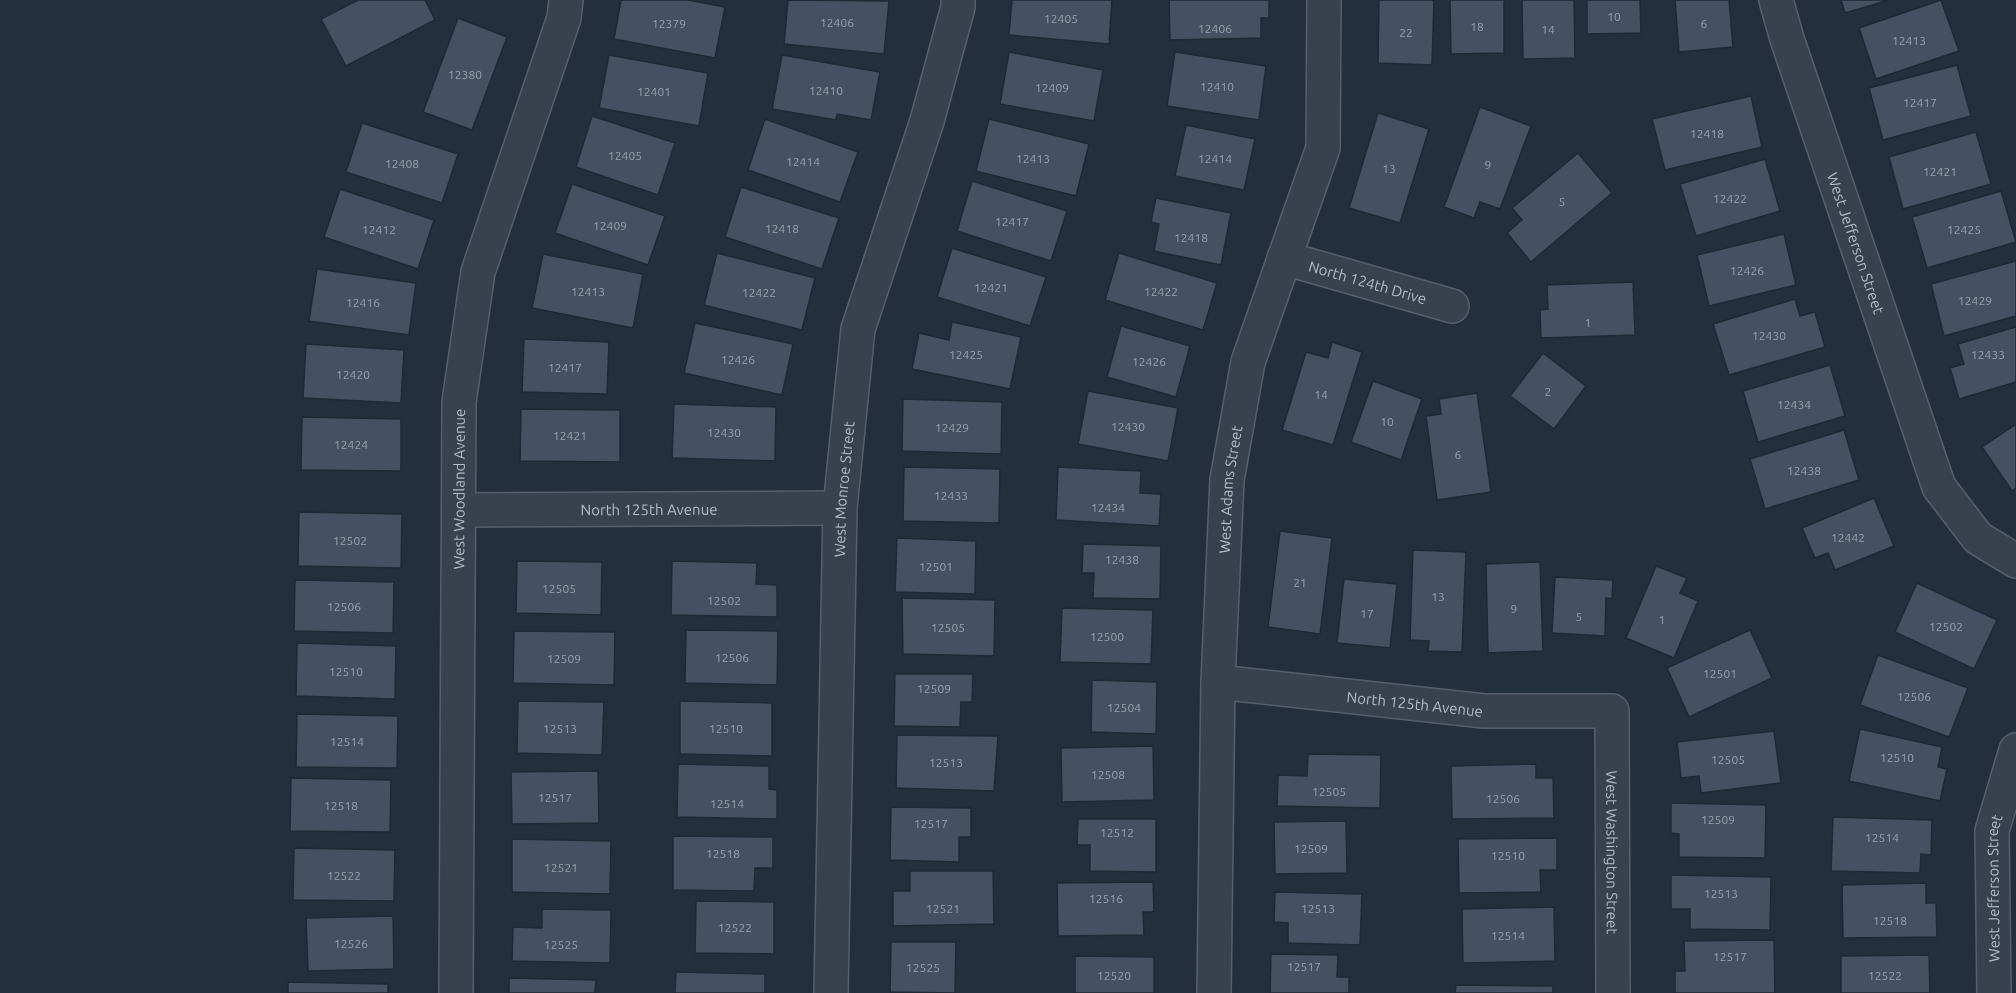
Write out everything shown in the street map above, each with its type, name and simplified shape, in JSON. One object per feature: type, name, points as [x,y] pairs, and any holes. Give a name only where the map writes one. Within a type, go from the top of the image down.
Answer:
[{"type":"street","name":"West Woodland Avenue","points":[[456,993],[459,402],[478,272],[564,18],[566,0]]},
{"type":"street","name":"West Monroe Street","points":[[831,993],[840,508],[858,329],[927,121],[958,0]]},
{"type":"street","name":"West Adams Street","points":[[1214,993],[1218,682],[1227,480],[1248,362],[1323,148],[1324,0]]},
{"type":"street","name":"West Jefferson Street","points":[[1776,0],[1787,39],[1939,487],[1978,538],[2016,561]]},
{"type":"street","name":"North 124th Drive","points":[[1284,258],[1452,306]]},
{"type":"street","name":"North 125th Avenue","points":[[460,510],[840,508]]},
{"type":"street","name":"North 125th Avenue","points":[[1218,682],[1484,711],[1612,711]]},
{"type":"street","name":"West Washington Street","points":[[1612,711],[1613,993]]},
{"type":"street","name":"West Jefferson Street","points":[[1994,993],[1992,831],[2016,750]]},
{"type":"building","points":[[358,0],[425,0],[435,20],[346,66],[321,19]]},
{"type":"building","points":[[621,0],[688,0],[725,7],[715,58],[614,39]]},
{"type":"building","points":[[788,0],[889,1],[884,54],[784,44]]},
{"type":"building","points":[[1012,0],[1112,0],[1109,44],[1009,35]]},
{"type":"building","points":[[1169,0],[1269,0],[1269,18],[1261,18],[1261,38],[1170,40]]},
{"type":"building","points":[[1379,0],[1434,0],[1432,65],[1378,63]]},
{"type":"building","points":[[1450,0],[1504,0],[1504,53],[1451,54]]},
{"type":"building","points":[[1522,0],[1574,0],[1575,58],[1523,59]]},
{"type":"building","points":[[1587,0],[1640,0],[1641,33],[1587,34]]},
{"type":"building","points":[[1675,0],[1729,0],[1733,47],[1679,52]]},
{"type":"building","points":[[1841,0],[1889,0],[1845,13]]},
{"type":"building","points":[[1941,0],[1959,51],[1876,79],[1859,28]]},
{"type":"building","points":[[458,18],[507,37],[472,130],[423,112]]},
{"type":"building","points":[[1009,52],[1103,70],[1094,121],[1000,104]]},
{"type":"building","points":[[1175,52],[1266,66],[1259,120],[1167,106]]},
{"type":"building","points":[[609,55],[708,73],[699,126],[599,108]]},
{"type":"building","points":[[782,55],[880,72],[871,120],[837,114],[836,120],[772,109]]},
{"type":"building","points":[[1957,65],[1971,116],[1883,140],[1869,88]]},
{"type":"building","points":[[1751,96],[1762,147],[1665,170],[1652,119]]},
{"type":"building","points":[[1480,107],[1531,126],[1500,209],[1480,202],[1474,218],[1444,207]]},
{"type":"building","points":[[1378,113],[1429,129],[1400,223],[1349,208]]},
{"type":"building","points":[[592,116],[675,143],[658,195],[576,167]]},
{"type":"building","points":[[765,119],[858,152],[840,202],[748,170]]},
{"type":"building","points":[[989,119],[1089,144],[1076,196],[976,171]]},
{"type":"building","points":[[362,123],[458,154],[442,203],[346,172]]},
{"type":"building","points":[[1186,125],[1255,139],[1244,190],[1175,176]]},
{"type":"building","points":[[1976,132],[1991,184],[1903,209],[1889,157]]},
{"type":"building","points":[[1578,153],[1612,193],[1531,262],[1507,233],[1522,220],[1512,208]]},
{"type":"building","points":[[1765,159],[1780,211],[1696,236],[1680,184]]},
{"type":"building","points":[[972,181],[1067,211],[1051,261],[957,231]]},
{"type":"building","points":[[572,184],[665,216],[648,265],[555,233]]},
{"type":"building","points":[[741,187],[839,218],[822,269],[725,237]]},
{"type":"building","points":[[340,189],[434,220],[418,269],[324,237]]},
{"type":"building","points":[[2001,191],[2016,242],[1927,268],[1912,217]]},
{"type":"building","points":[[1156,198],[1231,213],[1221,265],[1154,251],[1159,224],[1151,222]]},
{"type":"building","points":[[1784,234],[1796,285],[1709,306],[1697,255]]},
{"type":"building","points":[[952,248],[1046,277],[1030,326],[937,297]]},
{"type":"building","points":[[717,253],[815,278],[802,330],[704,305]]},
{"type":"building","points":[[1119,253],[1217,283],[1203,330],[1105,300]]},
{"type":"building","points":[[543,254],[643,274],[633,328],[532,308]]},
{"type":"building","points":[[2016,261],[2016,316],[1944,336],[1931,284]]},
{"type":"building","points":[[317,269],[416,283],[409,335],[309,321]]},
{"type":"building","points":[[1633,282],[1635,335],[1541,338],[1540,310],[1548,309],[1547,285]]},
{"type":"building","points":[[1795,299],[1800,316],[1815,312],[1825,347],[1729,375],[1713,324]]},
{"type":"building","points":[[952,322],[1021,337],[1010,389],[912,369],[919,333],[949,340]]},
{"type":"building","points":[[695,323],[793,344],[782,395],[684,373]]},
{"type":"building","points":[[1121,326],[1190,346],[1176,397],[1107,377]]},
{"type":"building","points":[[2016,327],[2016,382],[1959,399],[1950,368],[1964,364],[1958,344]]},
{"type":"building","points":[[524,339],[609,342],[607,394],[522,392]]},
{"type":"building","points":[[1332,342],[1362,352],[1333,445],[1282,430],[1306,352],[1328,358]]},
{"type":"building","points":[[306,344],[404,350],[401,403],[303,398]]},
{"type":"building","points":[[1543,353],[1586,386],[1554,429],[1510,396]]},
{"type":"building","points":[[1830,365],[1845,416],[1758,442],[1743,391]]},
{"type":"building","points":[[1373,381],[1422,399],[1401,460],[1351,442]]},
{"type":"building","points":[[1088,391],[1178,408],[1168,461],[1078,444]]},
{"type":"building","points":[[1477,393],[1491,492],[1437,500],[1426,416],[1441,414],[1439,399]]},
{"type":"building","points":[[903,399],[1002,402],[1001,454],[902,451]]},
{"type":"building","points":[[674,404],[776,407],[775,461],[672,458]]},
{"type":"building","points":[[521,409],[620,410],[620,462],[520,461]]},
{"type":"building","points":[[302,417],[401,419],[401,471],[301,470]]},
{"type":"building","points":[[2016,424],[2016,488],[2012,491],[1982,447]]},
{"type":"building","points":[[1844,430],[1859,480],[1765,509],[1750,459]]},
{"type":"building","points":[[904,467],[1000,469],[999,523],[903,521]]},
{"type":"building","points":[[1058,467],[1141,471],[1140,493],[1161,494],[1159,526],[1056,520]]},
{"type":"building","points":[[1874,498],[1894,546],[1835,570],[1828,553],[1815,558],[1802,528]]},
{"type":"building","points":[[299,512],[402,514],[401,568],[298,566]]},
{"type":"building","points":[[1280,531],[1332,538],[1320,634],[1268,627]]},
{"type":"building","points":[[897,538],[976,541],[975,594],[895,592]]},
{"type":"building","points":[[1083,544],[1161,546],[1160,599],[1093,598],[1094,573],[1082,573]]},
{"type":"building","points":[[1413,550],[1466,552],[1462,652],[1428,651],[1429,641],[1410,640]]},
{"type":"building","points":[[517,561],[602,562],[601,615],[516,613]]},
{"type":"building","points":[[672,561],[757,563],[756,584],[777,585],[777,617],[671,615]]},
{"type":"building","points":[[1540,562],[1543,651],[1488,653],[1486,564]]},
{"type":"building","points":[[1656,566],[1687,578],[1680,593],[1698,601],[1674,658],[1626,638]]},
{"type":"building","points":[[1555,577],[1613,580],[1612,599],[1606,598],[1605,636],[1552,633]]},
{"type":"building","points":[[1344,579],[1397,584],[1390,648],[1337,643]]},
{"type":"building","points":[[295,580],[394,582],[393,633],[294,631]]},
{"type":"building","points":[[1917,583],[1997,620],[1974,669],[1895,632]]},
{"type":"building","points":[[902,598],[995,600],[994,656],[903,654]]},
{"type":"building","points":[[1062,608],[1153,610],[1151,664],[1060,662]]},
{"type":"building","points":[[686,630],[778,631],[777,685],[685,683]]},
{"type":"building","points":[[1750,630],[1772,678],[1689,717],[1667,668]]},
{"type":"building","points":[[514,631],[615,632],[614,685],[513,683]]},
{"type":"building","points":[[297,643],[396,646],[395,699],[296,696]]},
{"type":"building","points":[[1878,655],[1968,688],[1949,737],[1860,705]]},
{"type":"building","points":[[895,674],[973,674],[972,702],[961,702],[960,727],[894,726]]},
{"type":"building","points":[[1092,680],[1157,682],[1156,734],[1091,732]]},
{"type":"building","points":[[518,701],[604,702],[602,755],[517,753]]},
{"type":"building","points":[[680,701],[772,703],[772,756],[680,754]]},
{"type":"building","points":[[297,714],[398,716],[397,768],[296,767]]},
{"type":"building","points":[[1860,729],[1942,747],[1938,767],[1947,769],[1940,801],[1849,781]]},
{"type":"building","points":[[1774,731],[1781,783],[1701,793],[1699,776],[1681,778],[1677,742]]},
{"type":"building","points":[[897,735],[998,736],[994,791],[896,788]]},
{"type":"building","points":[[1153,746],[1154,800],[1062,802],[1061,748]]},
{"type":"building","points":[[1308,754],[1381,755],[1380,808],[1277,806],[1278,775],[1307,776]]},
{"type":"building","points":[[678,764],[769,766],[769,789],[777,790],[777,819],[677,817]]},
{"type":"building","points":[[1536,764],[1536,778],[1553,778],[1554,818],[1452,819],[1451,766]]},
{"type":"building","points":[[598,771],[599,823],[512,824],[511,772]]},
{"type":"building","points":[[291,778],[391,780],[390,832],[290,831]]},
{"type":"building","points":[[1671,803],[1766,805],[1765,858],[1679,857],[1679,834],[1671,833]]},
{"type":"building","points":[[891,807],[971,808],[971,837],[959,837],[959,862],[890,860]]},
{"type":"building","points":[[1833,817],[1932,820],[1931,855],[1921,854],[1920,873],[1831,871]]},
{"type":"building","points":[[1078,819],[1156,819],[1156,872],[1090,871],[1090,845],[1077,845]]},
{"type":"building","points":[[1346,821],[1347,873],[1275,874],[1274,822]]},
{"type":"building","points":[[673,836],[773,837],[773,868],[755,868],[754,891],[673,890]]},
{"type":"building","points":[[1557,838],[1557,870],[1540,870],[1541,892],[1459,893],[1458,839]]},
{"type":"building","points":[[512,839],[611,841],[610,894],[512,892]]},
{"type":"building","points":[[294,848],[395,850],[394,901],[293,900]]},
{"type":"building","points":[[910,871],[993,871],[994,924],[893,926],[893,891],[910,891]]},
{"type":"building","points":[[1671,875],[1771,877],[1770,930],[1690,929],[1690,909],[1671,909]]},
{"type":"building","points":[[1153,882],[1154,912],[1143,912],[1144,935],[1058,936],[1057,883]]},
{"type":"building","points":[[1926,883],[1926,903],[1936,903],[1937,937],[1843,938],[1842,885]]},
{"type":"building","points":[[1275,892],[1362,894],[1360,945],[1288,943],[1288,923],[1274,922]]},
{"type":"building","points":[[696,901],[774,902],[774,954],[695,953]]},
{"type":"building","points":[[1554,907],[1555,961],[1463,963],[1462,909]]},
{"type":"building","points":[[542,909],[611,910],[610,963],[512,961],[513,927],[542,928]]},
{"type":"building","points":[[393,916],[394,969],[308,971],[306,918]]},
{"type":"building","points":[[1774,940],[1775,993],[1675,993],[1675,971],[1685,971],[1684,941]]},
{"type":"building","points":[[891,942],[956,942],[955,993],[890,992]]},
{"type":"building","points":[[1271,954],[1338,955],[1337,977],[1349,977],[1349,993],[1270,993]]},
{"type":"building","points":[[1929,955],[1930,993],[1841,993],[1841,956]]},
{"type":"building","points":[[1075,956],[1154,957],[1154,993],[1075,993]]},
{"type":"building","points":[[676,972],[765,974],[765,993],[675,993]]},
{"type":"building","points":[[509,978],[596,980],[595,993],[509,993]]},
{"type":"building","points":[[288,982],[388,984],[388,993],[288,993]]},
{"type":"building","points":[[1456,985],[1553,986],[1553,993],[1455,993]]}]
